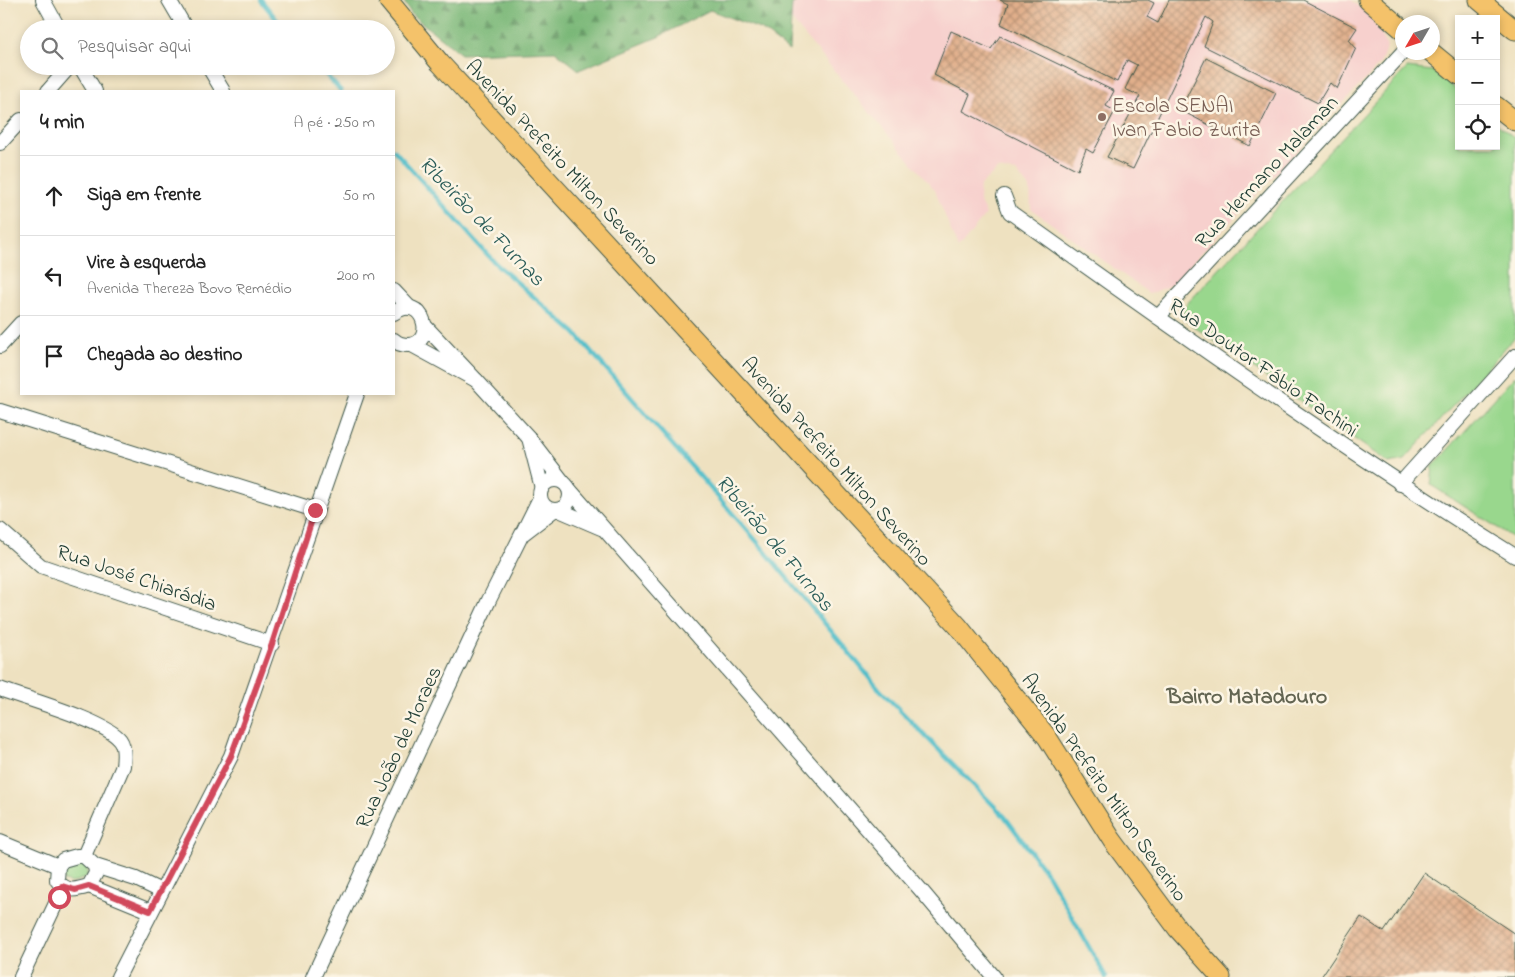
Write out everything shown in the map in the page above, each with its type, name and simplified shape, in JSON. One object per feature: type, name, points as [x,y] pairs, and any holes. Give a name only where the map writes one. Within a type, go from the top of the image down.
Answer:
[{"type":"main road","name":"Avenida Prefeito Milton Severino","points":[[388,0],[440,63],[958,626],[1047,737],[1112,840],[1167,914],[1221,977]]},
{"type":"main road","points":[[1368,0],[1395,23]]},
{"type":"main road","points":[[1479,0],[1515,30]]},
{"type":"main road","points":[[1440,59],[1455,72]]},
{"type":"main road","points":[[1500,109],[1515,121]]},
{"type":"street","points":[[43,0],[54,20]]},
{"type":"street","points":[[169,0],[181,20]]},
{"type":"street","name":"Rua Hermano Malaman","points":[[1158,317],[1396,60]]},
{"type":"street","points":[[49,90],[62,75]]},
{"type":"street","points":[[85,75],[94,90]]},
{"type":"street","points":[[213,75],[222,90]]},
{"type":"street","points":[[0,144],[20,121]]},
{"type":"street","name":"Rua Doutor Fábio Fachini","points":[[1004,196],[1010,212],[1158,317],[1400,484],[1515,556]]},
{"type":"street","points":[[395,293],[410,308],[421,314],[425,326],[530,438],[566,485],[920,889],[994,977]]},
{"type":"street","points":[[395,313],[404,308],[410,308]]},
{"type":"street","points":[[0,346],[20,324]]},
{"type":"street","points":[[395,353],[404,343],[422,337],[425,326]]},
{"type":"street","points":[[404,343],[476,380]]},
{"type":"street","points":[[1400,484],[1515,356]]},
{"type":"street","points":[[118,977],[150,911],[231,756],[272,644],[315,510],[357,395]]},
{"type":"street","points":[[0,411],[315,510]]},
{"type":"street","points":[[530,438],[545,506],[606,530]]},
{"type":"street","points":[[541,493],[548,481],[566,485]]},
{"type":"street","points":[[557,510],[568,504],[566,485]]},
{"type":"street","name":"Rua João de Moraes","points":[[313,977],[541,493]]},
{"type":"street","name":"Rua João de Moraes","points":[[521,535],[557,510]]},
{"type":"street","name":"Rua José Chiarádia","points":[[0,530],[41,566],[272,644]]},
{"type":"street","points":[[0,690],[105,727],[121,740],[124,754],[123,766],[84,856]]},
{"type":"street","points":[[0,842],[58,866]]},
{"type":"street","points":[[150,911],[89,886],[75,890],[62,886],[58,880],[58,866],[63,860],[84,856],[95,866],[136,879],[161,891]]},
{"type":"street","points":[[89,886],[96,873],[95,866]]},
{"type":"street","points":[[21,977],[59,897],[62,886]]},
{"type":"shaded area","name":"Escola SENAI Ivan Fabio Zurita","points":[[802,0],[1351,0],[1371,17],[1387,45],[1380,64],[1171,285],[1150,294],[1031,209],[1030,189],[1016,172],[998,169],[980,185],[979,201],[986,214],[958,249],[935,190],[782,9]]},
{"type":"green space","points":[[403,0],[800,0],[792,4],[789,51],[762,30],[710,10],[658,37],[579,70],[555,51],[461,54],[412,15]]},
{"type":"green space","points":[[1407,68],[1433,71],[1455,89],[1455,150],[1500,150],[1500,126],[1515,138],[1515,337],[1404,460],[1389,463],[1183,319],[1184,307]]},
{"type":"green space","points":[[1515,376],[1515,539],[1431,485],[1433,466]]},
{"type":"green space","points":[[81,862],[87,868],[87,877],[72,883],[64,881],[62,869],[65,866]]},
{"type":"building","points":[[1000,0],[1148,0],[1154,3],[1147,17],[1158,23],[1169,0],[1303,0],[1357,28],[1349,40],[1356,48],[1337,89],[1330,83],[1318,103],[1204,46],[1213,22],[1206,17],[1133,169],[1107,157],[1140,96],[1125,89],[1137,65],[1127,60],[1117,82],[1001,24],[1008,4]]},
{"type":"building","points":[[951,31],[991,49],[1000,36],[1114,91],[1106,106],[1115,111],[1093,153],[1086,149],[1078,170],[963,111],[970,94],[934,75]]},
{"type":"building","points":[[1206,58],[1276,93],[1250,146],[1180,110]]},
{"type":"building","points":[[1424,873],[1515,934],[1515,977],[1321,977],[1361,917],[1384,932]]},
{"type":"waterway","name":"Ribeirão de Furnas","points":[[261,0],[277,20]]},
{"type":"waterway","name":"Ribeirão de Furnas","points":[[326,75],[340,90]]},
{"type":"waterway","name":"Ribeirão de Furnas","points":[[395,151],[495,263],[575,333],[759,544],[880,690],[1005,817],[1048,875],[1106,977]]},
{"type":"place","name":"Escola SENAI Ivan Fabio Zurita","points":[[1102,117]]},
{"type":"district","name":"Bairro Matadouro","points":[[1247,695]]},
{"type":"route","points":[[59,897],[62,886],[68,890],[89,886],[125,899],[150,911],[231,756],[272,644],[315,510]]}]
